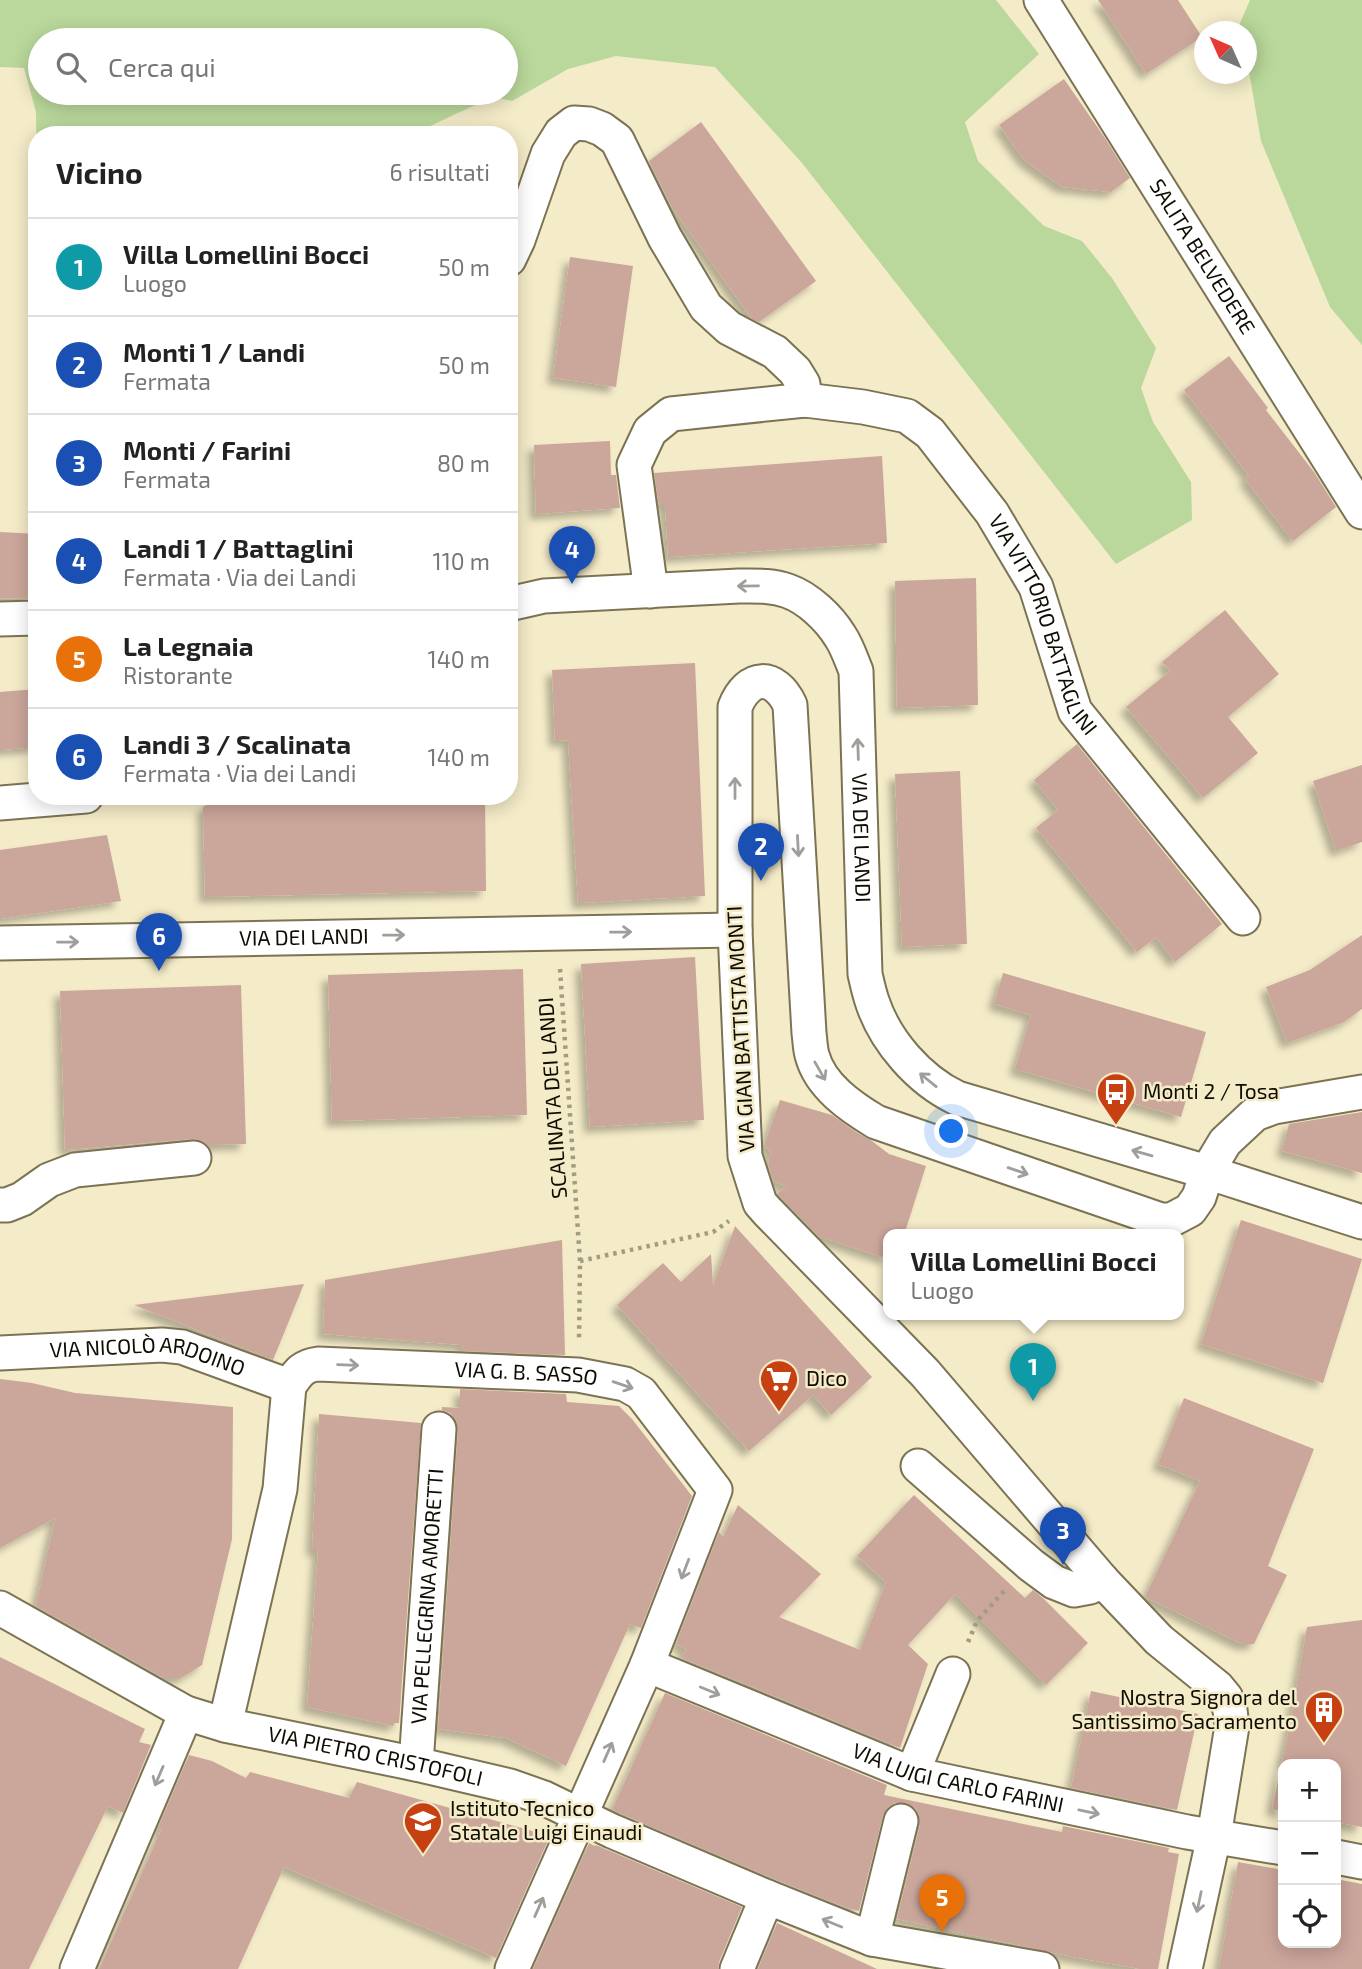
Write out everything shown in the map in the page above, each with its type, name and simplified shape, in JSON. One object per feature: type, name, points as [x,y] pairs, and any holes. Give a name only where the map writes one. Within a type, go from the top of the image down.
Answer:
[{"type":"street","name":"SALITA BELVEDERE","points":[[1041,0],[1362,512]]},
{"type":"street","points":[[518,240],[548,154],[561,134],[574,124],[589,124],[602,129],[617,140],[665,238],[706,307],[729,328],[775,352],[795,371],[803,384],[804,400]]},
{"type":"street","name":"VIA VITTORIO BATTAGLINI","points":[[651,590],[634,465],[650,430],[671,414],[804,400],[863,407],[907,416],[930,433],[992,513],[1036,587],[1075,711],[1243,918]]},
{"type":"street","name":"VIA DEI LANDI","points":[[518,602],[544,596],[768,586],[803,598],[821,612],[841,636],[856,671],[865,974],[872,1002],[890,1037],[918,1072],[943,1092],[957,1098],[1207,1172]]},
{"type":"street","points":[[0,619],[28,618]]},
{"type":"street","name":"VIA GIAN BATTISTA MONTI","points":[[1185,1969],[1214,1836],[1232,1726],[1226,1698],[1211,1681],[1159,1640],[1102,1580],[925,1373],[767,1211],[756,1192],[745,1156],[735,930],[735,707],[740,694],[750,684],[762,682],[774,685],[784,692],[790,705],[812,1057],[831,1088],[852,1107],[876,1122],[1161,1220],[1171,1220],[1189,1210],[1199,1197],[1207,1172],[1225,1142],[1255,1114],[1274,1107],[1362,1092]]},
{"type":"street","points":[[0,803],[28,801]]},
{"type":"street","name":"VIA DEI LANDI","points":[[0,943],[735,930]]},
{"type":"street","points":[[0,1205],[22,1199],[49,1180],[75,1170],[194,1158]]},
{"type":"street","points":[[1207,1172],[1362,1222]]},
{"type":"street","name":"VIA NICOLÒ ARDOINO","points":[[0,1353],[162,1345],[182,1347],[289,1386]]},
{"type":"street","name":"VIA G. B. SASSO","points":[[289,1386],[307,1366],[318,1364],[578,1375],[625,1384],[641,1393],[715,1490],[647,1665],[512,1969]]},
{"type":"street","points":[[225,1725],[280,1489],[289,1386]]},
{"type":"street","name":"VIA PELLEGRINA AMORETTI","points":[[416,1763],[439,1429]]},
{"type":"street","points":[[918,1466],[1054,1582],[1074,1590],[1090,1587],[1102,1580]]},
{"type":"street","name":"VIA PIETRO CRISTOFOLI","points":[[0,1608],[186,1713],[225,1725],[416,1763],[510,1786],[544,1798],[612,1831],[919,1959],[1042,1969]]},
{"type":"street","name":"VIA LUIGI CARLO FARINI","points":[[647,1665],[912,1774],[1187,1832],[1278,1847]]},
{"type":"street","points":[[912,1774],[953,1674]]},
{"type":"street","points":[[77,1969],[186,1713]]},
{"type":"street","points":[[872,1939],[901,1821]]},
{"type":"street","points":[[1341,1858],[1362,1862]]},
{"type":"street","points":[[737,1969],[767,1897]]},
{"type":"path","name":"SCALINATA DEI LANDI","points":[[557,933],[580,1261],[578,1375]]},
{"type":"path","points":[[580,1261],[713,1232],[730,1220],[756,1192]]},
{"type":"path","points":[[953,1674],[977,1621],[1031,1565]]},
{"type":"green space","points":[[0,0],[996,0],[1039,54],[965,122],[978,161],[1044,226],[1082,241],[1112,278],[1156,348],[1141,388],[1153,422],[1191,482],[1192,520],[1116,564],[802,163],[715,67],[616,56],[568,69],[518,98],[518,28],[28,28],[28,83],[24,68],[0,67]]},
{"type":"green space","points":[[1250,0],[1362,0],[1362,345],[1330,307],[1261,141],[1251,84],[1257,84],[1257,21],[1241,21]]},
{"type":"green space","points":[[34,105],[475,105],[430,126],[36,126]]},
{"type":"building","points":[[1098,0],[1178,0],[1194,25],[1194,42],[1146,74]]},
{"type":"building","points":[[1064,79],[1130,178],[1111,192],[1062,187],[1024,160],[999,125]]},
{"type":"building","points":[[701,122],[816,281],[759,322],[752,319],[671,206],[649,161]]},
{"type":"building","points":[[570,257],[633,266],[616,387],[553,378]]},
{"type":"building","points":[[1229,356],[1314,472],[1336,507],[1293,541],[1245,479],[1249,476],[1184,390]]},
{"type":"building","points":[[610,441],[611,475],[616,475],[620,508],[536,514],[534,445]]},
{"type":"building","points":[[882,456],[887,543],[668,557],[665,505],[659,505],[654,473]]},
{"type":"building","points":[[0,532],[28,534],[28,599],[0,598]]},
{"type":"building","points":[[976,578],[978,705],[897,708],[895,581]]},
{"type":"building","points":[[1225,610],[1279,674],[1228,717],[1258,753],[1203,798],[1126,707],[1170,671],[1162,662]]},
{"type":"building","points":[[695,663],[705,896],[578,903],[568,740],[555,741],[552,670]]},
{"type":"building","points":[[28,690],[28,748],[0,750],[0,692]]},
{"type":"building","points":[[1077,744],[1222,924],[1175,962],[1156,937],[1137,952],[1036,828],[1058,810],[1034,780]]},
{"type":"building","points":[[1362,765],[1362,842],[1336,851],[1313,781]]},
{"type":"building","points":[[960,771],[967,944],[902,947],[895,774]]},
{"type":"building","points":[[485,805],[486,891],[205,897],[203,807]]},
{"type":"building","points":[[107,835],[121,901],[0,919],[0,850]]},
{"type":"building","points":[[1362,935],[1362,1009],[1344,1022],[1287,1043],[1266,987],[1310,970]]},
{"type":"building","points":[[695,957],[704,1120],[590,1127],[581,964]]},
{"type":"building","points":[[523,969],[527,1115],[332,1121],[328,975]]},
{"type":"building","points":[[1003,973],[1206,1032],[1181,1117],[1015,1069],[1031,1015],[994,1004]]},
{"type":"building","points":[[241,985],[246,1144],[208,1145],[201,1140],[192,1139],[65,1150],[60,991]]},
{"type":"building","points":[[780,1100],[832,1115],[889,1154],[926,1166],[906,1229],[883,1229],[883,1257],[818,1236],[777,1194],[786,1186],[773,1181],[768,1164],[771,1151],[764,1146]]},
{"type":"building","points":[[1362,1112],[1362,1173],[1282,1151],[1289,1124]]},
{"type":"building","points":[[1241,1220],[1362,1259],[1323,1383],[1201,1344]]},
{"type":"building","points":[[735,1226],[872,1377],[831,1415],[813,1395],[749,1451],[617,1305],[663,1263],[681,1282],[711,1254],[713,1286]]},
{"type":"building","points":[[562,1240],[565,1355],[462,1351],[463,1345],[323,1334],[325,1280]]},
{"type":"building","points":[[304,1284],[273,1360],[134,1305]]},
{"type":"building","points":[[0,1379],[75,1393],[233,1407],[232,1539],[202,1665],[181,1678],[164,1678],[36,1606],[55,1518],[0,1548]]},
{"type":"building","points":[[460,1389],[566,1394],[567,1402],[619,1406],[692,1496],[641,1628],[630,1624],[566,1766],[506,1738],[438,1729],[458,1430],[456,1420],[450,1413],[442,1410],[442,1407],[460,1408]]},
{"type":"building","points":[[1184,1398],[1314,1449],[1268,1566],[1287,1575],[1254,1644],[1242,1644],[1145,1597],[1200,1481],[1158,1464]]},
{"type":"building","points":[[319,1414],[421,1423],[399,1723],[394,1723],[393,1726],[307,1707],[318,1550],[312,1550]]},
{"type":"building","points":[[914,1495],[1025,1598],[1033,1590],[1088,1643],[1046,1685],[955,1594],[908,1645],[928,1664],[900,1748],[682,1658],[686,1649],[676,1644],[719,1532],[723,1537],[738,1505],[821,1574],[779,1617],[860,1650],[886,1582],[857,1556]]},
{"type":"building","points":[[1362,1620],[1362,1827],[1341,1823],[1341,1759],[1283,1759],[1307,1627]]},
{"type":"building","points":[[0,1657],[145,1729],[139,1742],[151,1745],[123,1813],[108,1806],[29,1969],[0,1969]]},
{"type":"building","points":[[1091,1691],[1198,1714],[1177,1810],[1071,1788]]},
{"type":"building","points":[[665,1693],[887,1785],[884,1795],[1062,1832],[1063,1826],[1169,1848],[1168,1852],[1179,1854],[1158,1969],[1140,1969],[1073,1957],[897,1919],[920,1825],[920,1816],[915,1808],[906,1803],[895,1803],[888,1807],[883,1816],[859,1911],[774,1879],[612,1810]]},
{"type":"building","points":[[189,1755],[212,1761],[246,1778],[250,1772],[349,1798],[357,1782],[550,1836],[496,1958],[284,1867],[238,1969],[99,1969],[161,1830],[158,1828]]},
{"type":"building","points":[[1278,1781],[1278,1811],[1272,1809]]},
{"type":"building","points":[[589,1843],[742,1907],[718,1969],[533,1969]]},
{"type":"building","points":[[1238,1862],[1278,1869],[1278,1948],[1341,1948],[1341,1880],[1362,1884],[1362,1969],[1219,1969]]},
{"type":"building","points":[[777,1923],[877,1969],[758,1969]]},
{"type":"place","name":"Landi 1 / Battaglini","points":[[572,584]]},
{"type":"place","name":"Monti 1 / Landi","points":[[761,881]]},
{"type":"place","name":"Landi 3 / Scalinata","points":[[159,971]]},
{"type":"place","name":"Monti 2 / Tosa","points":[[1116,1126]]},
{"type":"place","name":"Villa Lomellini Bocci","points":[[1033,1401]]},
{"type":"place","name":"Dico","points":[[779,1413]]},
{"type":"place","name":"Monti / Farini","points":[[1063,1565]]},
{"type":"place","name":"Nostra Signora del Santissimo Sacramento","points":[[1324,1744]]},
{"type":"place","name":"Istituto Tecnico Statale Luigi Einaudi","points":[[423,1855]]},
{"type":"place","name":"La Legnaia","points":[[942,1932]]}]
